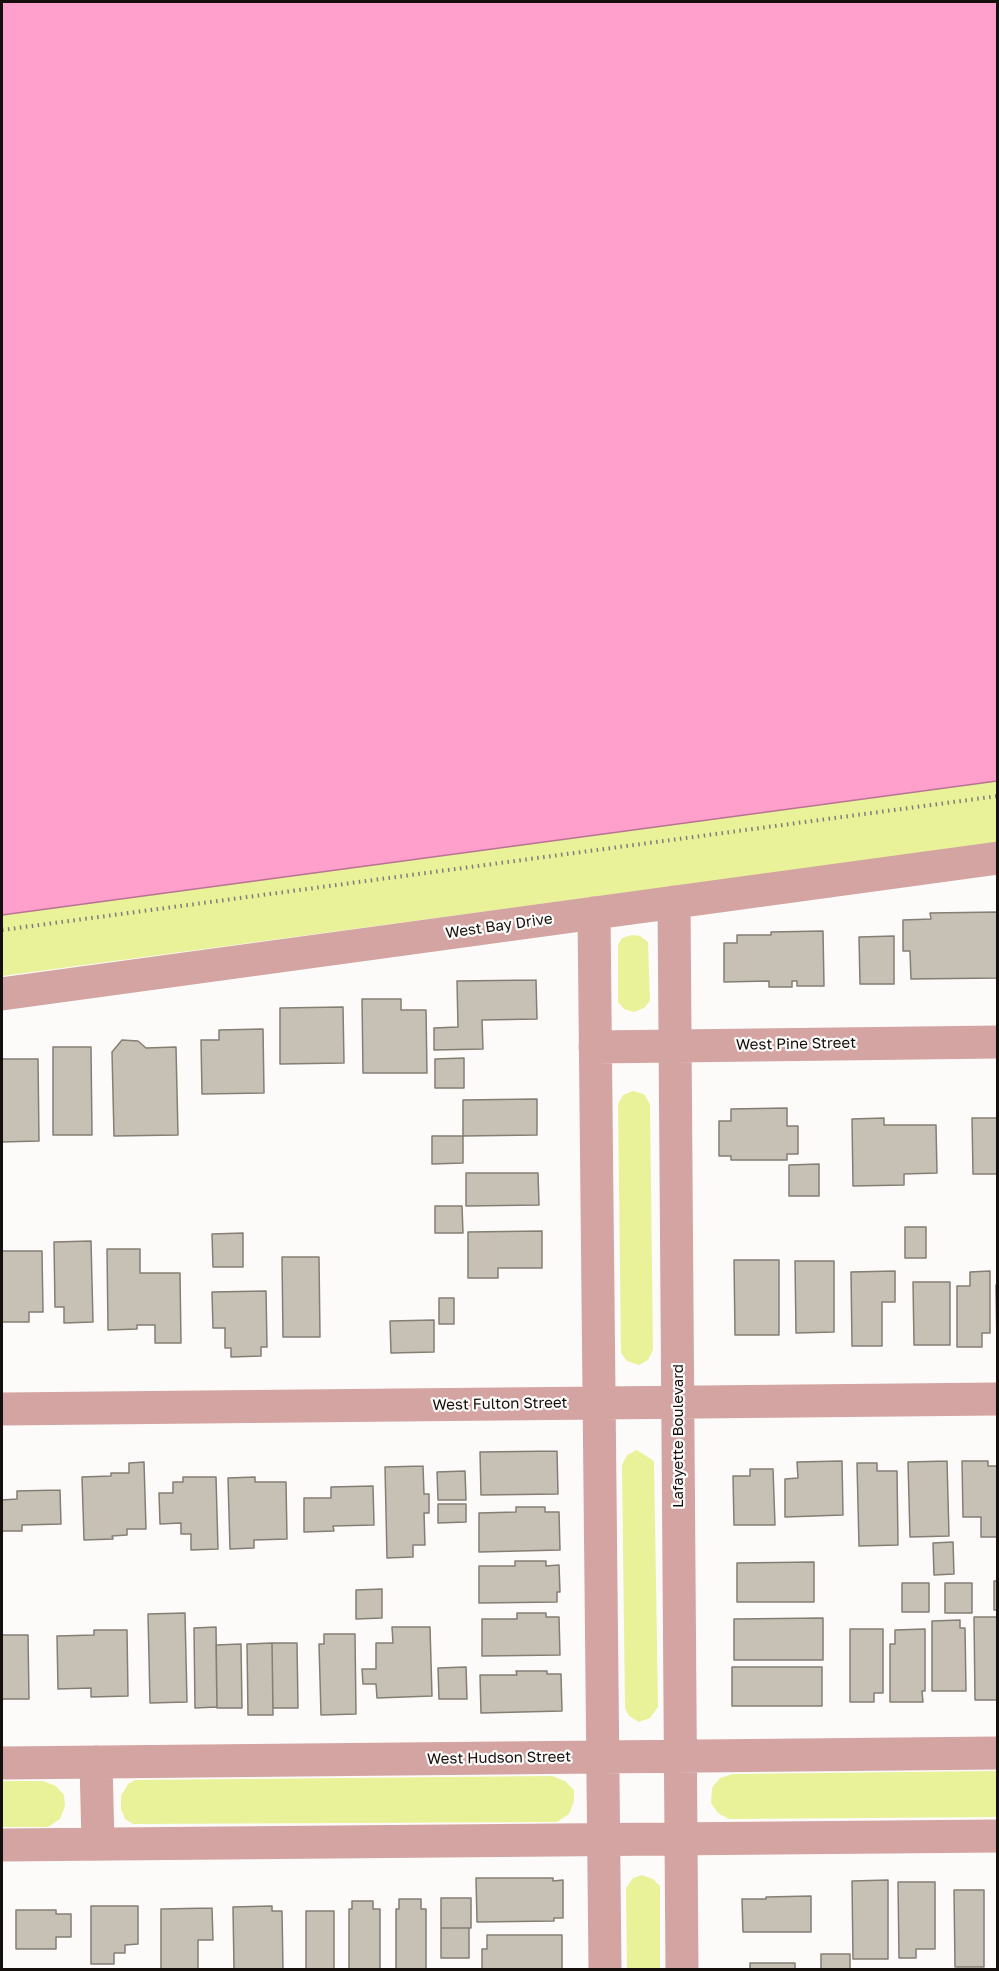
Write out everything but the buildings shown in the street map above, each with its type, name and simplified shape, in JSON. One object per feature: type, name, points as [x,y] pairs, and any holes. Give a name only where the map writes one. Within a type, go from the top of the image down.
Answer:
[{"type":"street","name":"West Bay Drive","points":[[2,994],[998,858]]},
{"type":"street","name":"Lafayette Boulevard","points":[[674,903],[682,1970]]},
{"type":"street","points":[[594,913],[605,1970]]},
{"type":"street","name":"West Pine Street","points":[[595,1047],[998,1042]]},
{"type":"street","name":"West Fulton Street","points":[[2,1409],[998,1399]]},
{"type":"street","name":"West Hudson Street","points":[[2,1763],[998,1753]]},
{"type":"street","points":[[96,1762],[98,1844]]},
{"type":"street","points":[[2,1845],[998,1836]]},
{"type":"path","points":[[2,930],[998,796]]},
{"type":"green space","points":[[997,781],[997,843],[2,976],[2,915]]},
{"type":"green space","points":[[632,935],[640,936],[648,942],[650,1001],[644,1008],[634,1012],[624,1009],[618,1002],[618,945],[622,938]]},
{"type":"green space","points":[[633,1091],[644,1094],[650,1104],[653,1350],[648,1360],[639,1365],[627,1361],[621,1353],[618,1104],[623,1095]]},
{"type":"green space","points":[[637,1450],[654,1461],[658,1707],[650,1718],[639,1722],[629,1716],[625,1708],[622,1465],[627,1455]]},
{"type":"green space","points":[[997,1771],[997,1817],[729,1819],[718,1813],[711,1803],[712,1788],[720,1778],[733,1774]]},
{"type":"green space","points":[[552,1776],[565,1781],[574,1790],[574,1801],[569,1814],[557,1822],[133,1824],[125,1819],[121,1809],[121,1796],[128,1784],[135,1780]]},
{"type":"green space","points":[[2,1781],[43,1781],[56,1786],[64,1795],[65,1806],[60,1819],[48,1827],[2,1827]]},
{"type":"green space","points":[[642,1875],[653,1879],[660,1886],[660,1969],[627,1969],[626,1888],[633,1878]]},
{"type":"shaded area","points":[[2,2],[997,2],[997,781],[2,915]]}]
